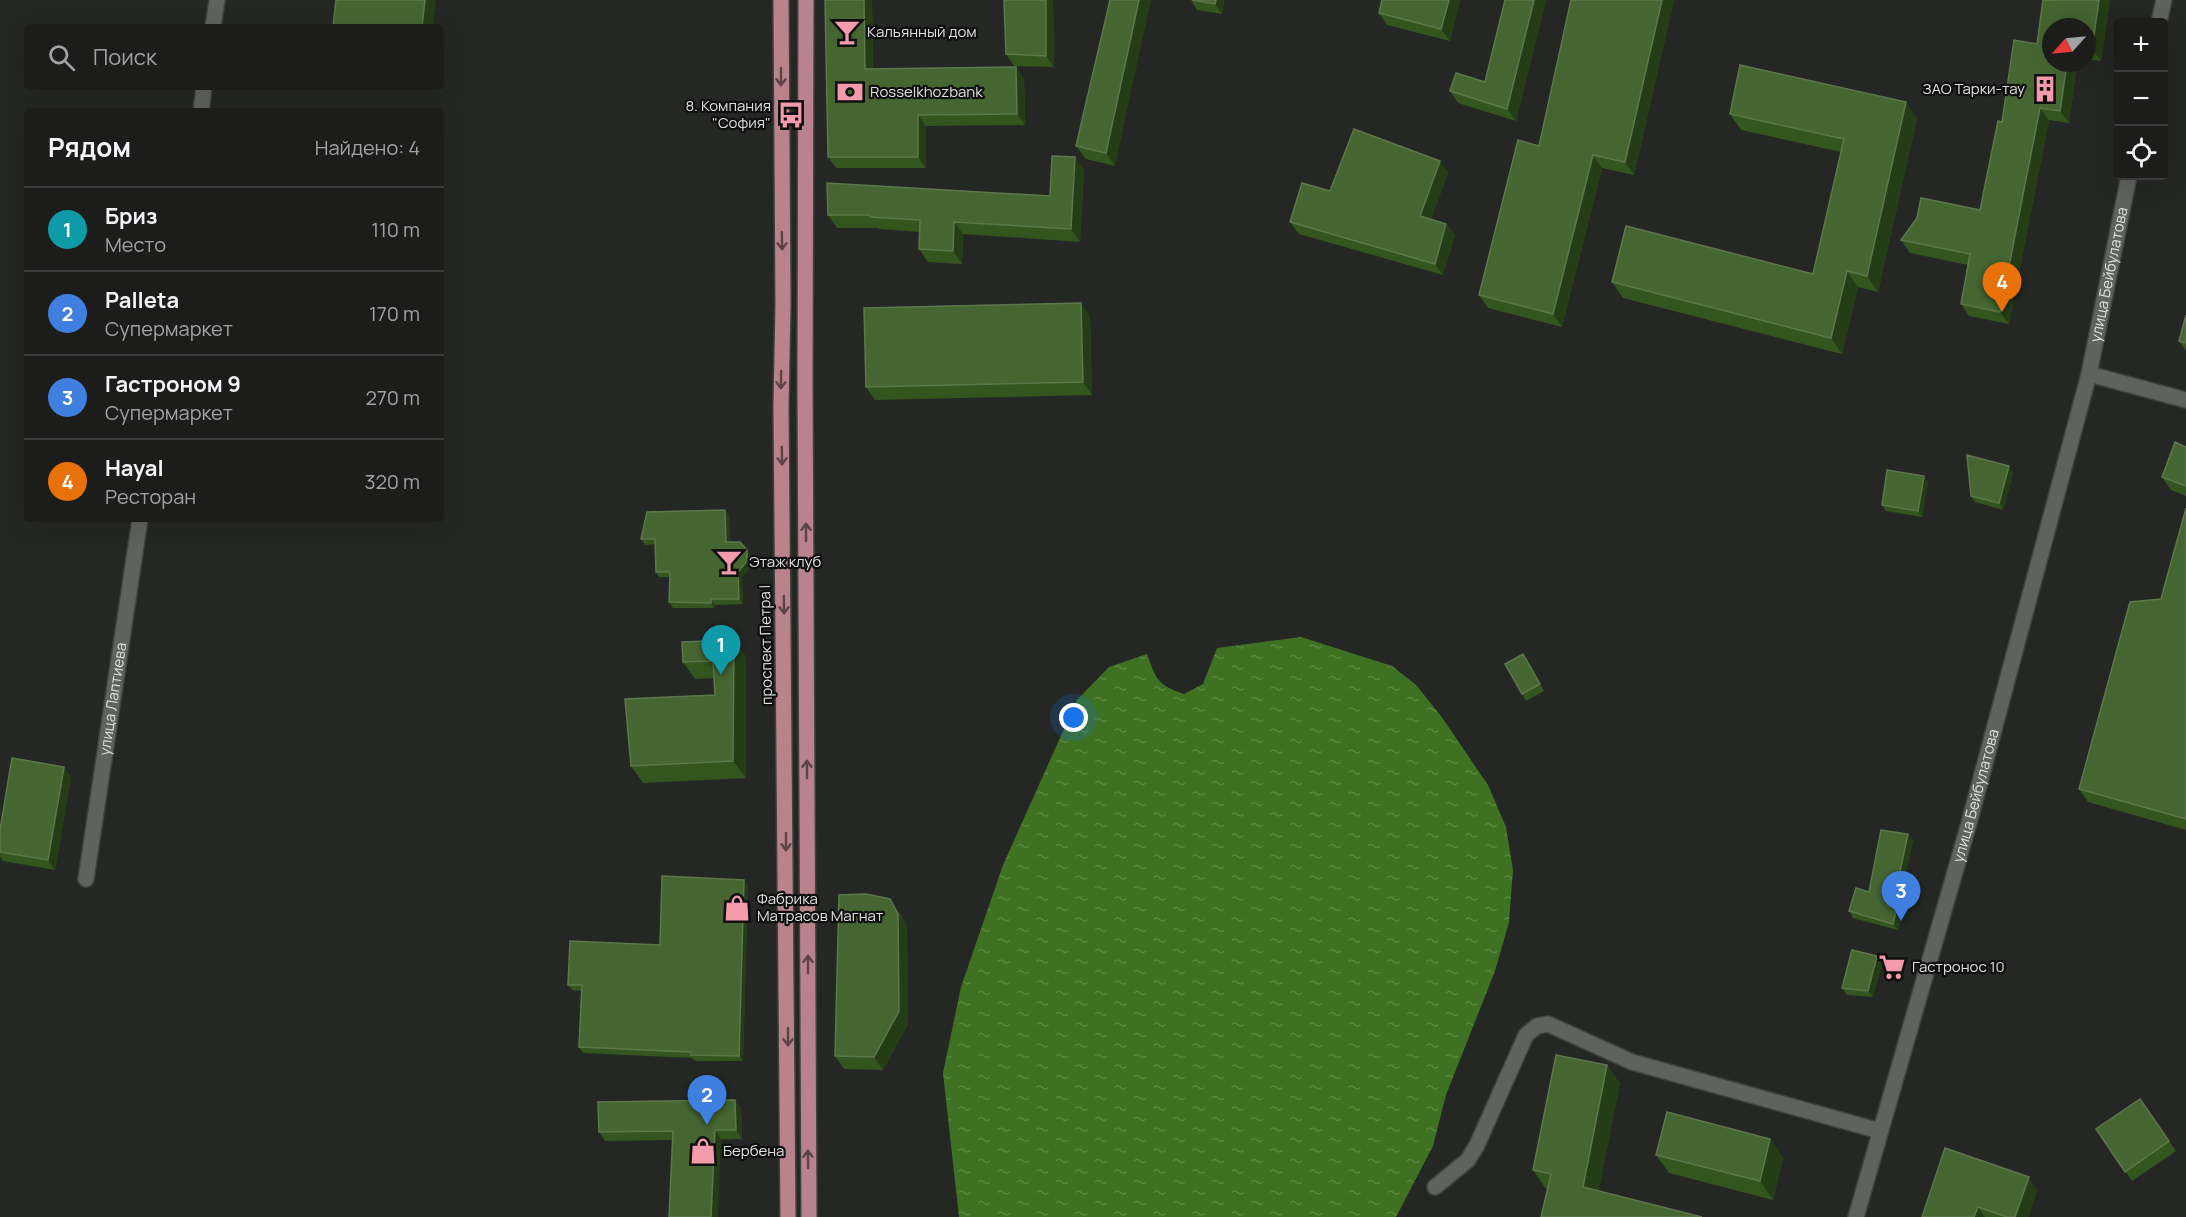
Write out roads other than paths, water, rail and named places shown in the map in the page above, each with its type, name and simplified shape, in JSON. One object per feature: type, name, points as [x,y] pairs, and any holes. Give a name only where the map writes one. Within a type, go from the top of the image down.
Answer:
[{"type":"main road","name":"проспект Петра I","points":[[781,0],[783,304],[781,407],[788,1217]]},
{"type":"main road","points":[[806,0],[805,384],[809,1217]]},
{"type":"street","points":[[213,24],[217,0]]},
{"type":"street","points":[[2160,18],[2164,0]]},
{"type":"street","points":[[201,108],[204,90]]},
{"type":"street","name":"улица Бейбулатова","points":[[1856,1217],[1969,823],[2089,374],[2128,180]]},
{"type":"street","points":[[2089,374],[2186,400]]},
{"type":"street","name":"улица Лаптиева","points":[[86,879],[140,522]]},
{"type":"street","points":[[1435,1187],[1468,1160],[1477,1145],[1526,1035],[1537,1026],[1548,1024],[1632,1062],[1880,1131]]},
{"type":"water","points":[[1301,637],[1392,666],[1416,685],[1441,716],[1488,785],[1506,827],[1513,870],[1509,922],[1495,971],[1446,1095],[1433,1146],[1396,1217],[959,1217],[943,1073],[961,987],[1003,865],[1077,700],[1109,667],[1147,654],[1159,680],[1184,694],[1203,684],[1217,648]]},
{"type":"place","name":"Кальянный дом","points":[[847,32]]},
{"type":"place","name":"ЗАО Тарки-тау","points":[[2045,89]]},
{"type":"place","name":"Rosselkhozbank","points":[[850,92]]},
{"type":"place","name":"8. Компания \"София\"","points":[[791,115]]},
{"type":"place","name":"Hayal","points":[[2002,312]]},
{"type":"place","name":"Этаж клуб","points":[[729,562]]},
{"type":"place","name":"Бриз","points":[[721,675]]},
{"type":"place","name":"Фабрика Матрасов Магнат","points":[[737,908]]},
{"type":"place","name":"Гастроном 9","points":[[1901,921]]},
{"type":"place","name":"Гастронос 10","points":[[1892,967]]},
{"type":"place","name":"Palleta","points":[[707,1125]]},
{"type":"place","name":"Бербена","points":[[703,1151]]}]
